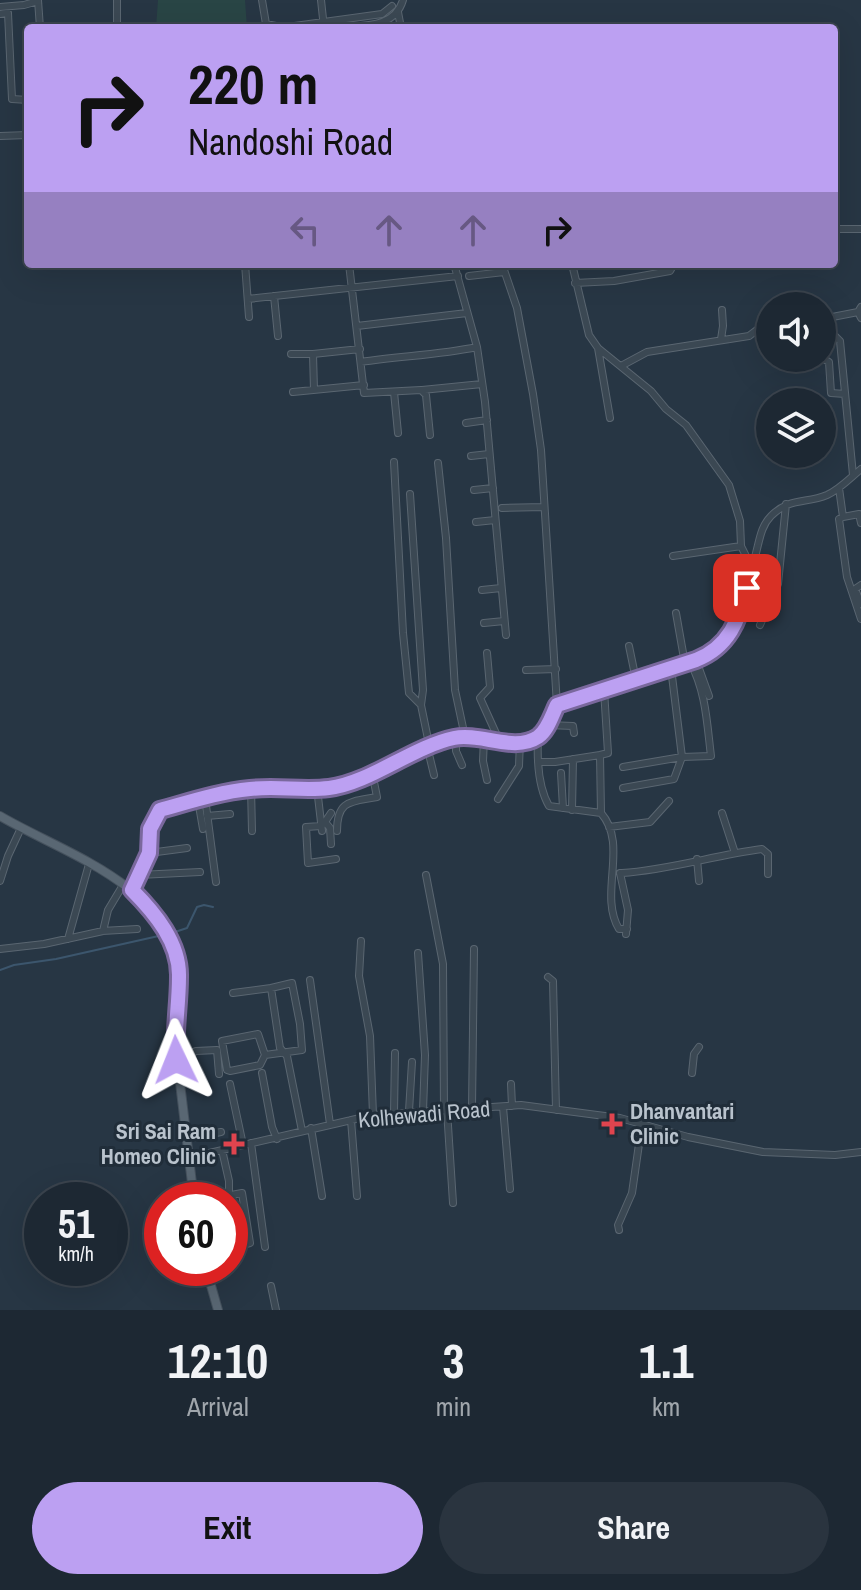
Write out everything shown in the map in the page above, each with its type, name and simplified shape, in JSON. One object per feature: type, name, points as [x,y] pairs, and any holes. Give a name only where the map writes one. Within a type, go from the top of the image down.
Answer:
[{"type":"main road","points":[[0,816],[128,888],[160,922],[177,955],[180,975],[174,1024],[191,1182]]},
{"type":"main road","points":[[211,1286],[218,1310]]},
{"type":"street","points":[[0,7],[38,0],[40,24]]},
{"type":"street","points":[[117,0],[117,24]]},
{"type":"street","points":[[262,0],[266,24]]},
{"type":"street","points":[[321,0],[324,24]]},
{"type":"street","points":[[400,24],[399,12],[403,0]]},
{"type":"street","points":[[329,24],[382,14],[393,3],[399,12]]},
{"type":"street","points":[[365,24],[388,21],[399,12]]},
{"type":"street","points":[[0,14],[8,13],[12,99],[24,100]]},
{"type":"street","points":[[0,81],[11,80]]},
{"type":"street","points":[[0,136],[24,135]]},
{"type":"street","points":[[838,229],[861,229]]},
{"type":"street","points":[[245,268],[249,317]]},
{"type":"street","points":[[350,268],[364,393],[482,384]]},
{"type":"street","points":[[455,268],[477,347],[487,420],[506,635]]},
{"type":"street","points":[[102,931],[108,910],[139,875],[149,853],[150,829],[160,810],[251,788],[330,788],[428,745],[456,737],[514,743],[538,737],[548,725],[557,705],[556,669],[541,450],[533,394],[517,308],[503,268],[469,276]]},
{"type":"street","points":[[573,268],[589,335],[598,348],[651,391],[666,409],[686,425],[729,485],[740,521],[741,546],[752,568]]},
{"type":"street","points":[[575,283],[634,278],[670,271],[672,268]]},
{"type":"street","points":[[248,299],[458,276]]},
{"type":"street","points":[[274,296],[278,336]]},
{"type":"street","points":[[721,339],[722,310]]},
{"type":"street","points":[[836,316],[860,312]]},
{"type":"street","points":[[357,326],[467,313]]},
{"type":"street","points":[[621,366],[647,352],[749,336],[756,331]]},
{"type":"street","points":[[836,337],[840,341],[853,475]]},
{"type":"street","points":[[361,362],[406,355],[451,353],[477,347]]},
{"type":"street","points":[[598,348],[610,418]]},
{"type":"street","points":[[291,354],[360,349]]},
{"type":"street","points":[[313,354],[314,390]]},
{"type":"street","points":[[830,372],[831,393],[845,394]]},
{"type":"street","points":[[293,392],[364,385]]},
{"type":"street","points":[[421,390],[426,395],[430,435]]},
{"type":"street","points":[[394,392],[398,433]]},
{"type":"street","points":[[466,423],[487,420]]},
{"type":"street","points":[[471,456],[489,454]]},
{"type":"street","points":[[394,462],[409,693],[421,705]]},
{"type":"street","points":[[438,463],[455,690],[465,737]]},
{"type":"street","points":[[557,705],[690,662],[716,650],[728,638],[742,608],[762,529],[770,516],[791,501],[824,496],[861,469]]},
{"type":"street","points":[[474,490],[493,488]]},
{"type":"street","points":[[839,488],[843,517]]},
{"type":"street","points":[[410,494],[423,690],[421,705],[434,775]]},
{"type":"street","points":[[760,625],[778,584],[786,504]]},
{"type":"street","points":[[502,508],[544,507]]},
{"type":"street","points":[[861,523],[856,513],[839,519],[847,577],[861,619]]},
{"type":"street","points":[[476,522],[495,520]]},
{"type":"street","points":[[673,556],[741,546]]},
{"type":"street","points":[[861,585],[855,589],[861,604]]},
{"type":"street","points":[[482,590],[501,588]]},
{"type":"street","points":[[623,767],[682,757],[711,756],[703,695],[676,613]]},
{"type":"street","points":[[484,623],[504,621]]},
{"type":"street","points":[[629,646],[636,680]]},
{"type":"street","points":[[487,653],[490,687],[480,698],[499,740]]},
{"type":"street","points":[[690,662],[709,696]]},
{"type":"street","points":[[623,788],[674,779],[682,757],[671,668]]},
{"type":"street","points":[[526,670],[556,669]]},
{"type":"street","points":[[538,762],[608,753],[604,690]]},
{"type":"street","points":[[548,725],[573,726],[574,733]]},
{"type":"street","points":[[456,737],[456,751],[462,765]]},
{"type":"street","points":[[538,737],[538,762],[544,798],[549,806],[601,813]]},
{"type":"street","points":[[484,738],[483,761],[487,780]]},
{"type":"street","points":[[498,799],[519,766],[520,741]]},
{"type":"street","points":[[600,755],[601,813],[613,843],[610,893],[614,921],[619,929],[626,932],[628,910],[622,873]]},
{"type":"street","points":[[572,810],[573,759]]},
{"type":"street","points":[[327,829],[349,802],[377,797],[372,772]]},
{"type":"street","points":[[561,773],[563,808]]},
{"type":"street","points":[[251,788],[252,831]]},
{"type":"street","points":[[317,788],[331,844]]},
{"type":"street","points":[[202,799],[216,882]]},
{"type":"street","points":[[202,799],[203,829]]},
{"type":"street","points":[[609,827],[650,822],[669,801]]},
{"type":"street","points":[[327,829],[331,813]]},
{"type":"street","points":[[722,813],[735,853]]},
{"type":"street","points":[[207,816],[230,814]]},
{"type":"street","points":[[327,829],[306,827],[308,863],[336,859]]},
{"type":"street","points":[[0,881],[21,828]]},
{"type":"street","points":[[149,853],[187,848]]},
{"type":"street","points":[[613,870],[622,873],[653,871],[697,859],[766,850],[768,874]]},
{"type":"street","points":[[697,859],[699,881]]},
{"type":"street","points":[[68,939],[89,864]]},
{"type":"street","points":[[139,875],[200,872]]},
{"type":"street","points":[[426,875],[443,964],[445,1110],[453,1203]]},
{"type":"street","points":[[0,949],[102,931],[137,929]]},
{"type":"street","points":[[361,941],[359,976],[370,1036],[373,1115]]},
{"type":"street","points":[[472,1108],[475,1072],[474,949]]},
{"type":"street","points":[[418,953],[425,1055],[423,1111]]},
{"type":"street","points":[[548,977],[553,981],[556,1110]]},
{"type":"street","points":[[310,980],[330,1124]]},
{"type":"street","points":[[233,993],[292,983],[302,1050],[265,1055]]},
{"type":"street","points":[[271,988],[277,1028],[287,1056],[302,1131]]},
{"type":"street","points":[[258,1034],[265,1055],[260,1065],[230,1071],[227,1070],[222,1041],[258,1034]]},
{"type":"street","points":[[692,1073],[694,1054],[699,1047]]},
{"type":"street","points":[[176,1060],[196,1051],[217,1050],[219,1074]]},
{"type":"street","points":[[394,1113],[395,1053]]},
{"type":"street","points":[[409,1111],[412,1062]]},
{"type":"street","points":[[262,1073],[277,1139]]},
{"type":"street","points":[[230,1084],[247,1144],[265,1247]]},
{"type":"street","points":[[511,1084],[512,1106]]},
{"type":"street","name":"Kolhewadi Road","points":[[188,1158],[373,1115],[512,1106],[642,1123],[688,1137],[770,1153],[835,1155],[861,1152]]},
{"type":"street","points":[[503,1107],[510,1189]]},
{"type":"street","points":[[351,1120],[357,1196]]},
{"type":"street","points":[[619,1230],[618,1225],[632,1193],[642,1123]]},
{"type":"street","points":[[311,1128],[322,1196]]},
{"type":"street","points":[[186,1139],[221,1132]]},
{"type":"street","points":[[222,1150],[229,1182]]},
{"type":"street","points":[[271,1286],[276,1310]]},
{"type":"green space","points":[[158,0],[245,0],[247,24],[156,24]]},
{"type":"waterway","points":[[169,934],[187,928],[197,907],[213,907]]},
{"type":"waterway","points":[[0,970],[163,935]]},
{"type":"place","name":"Dhanvantari Clinic","points":[[612,1124]]},
{"type":"place","name":"Sri Sai Ram Homeo Clinic","points":[[234,1144]]},
{"type":"route","points":[[176,1060],[174,1024],[180,975],[177,955],[160,922],[132,890],[149,853],[150,829],[160,810],[249,789],[330,788],[352,782],[429,744],[458,736],[514,743],[538,737],[557,705],[696,660],[716,650],[728,638],[742,608],[747,588]]}]
